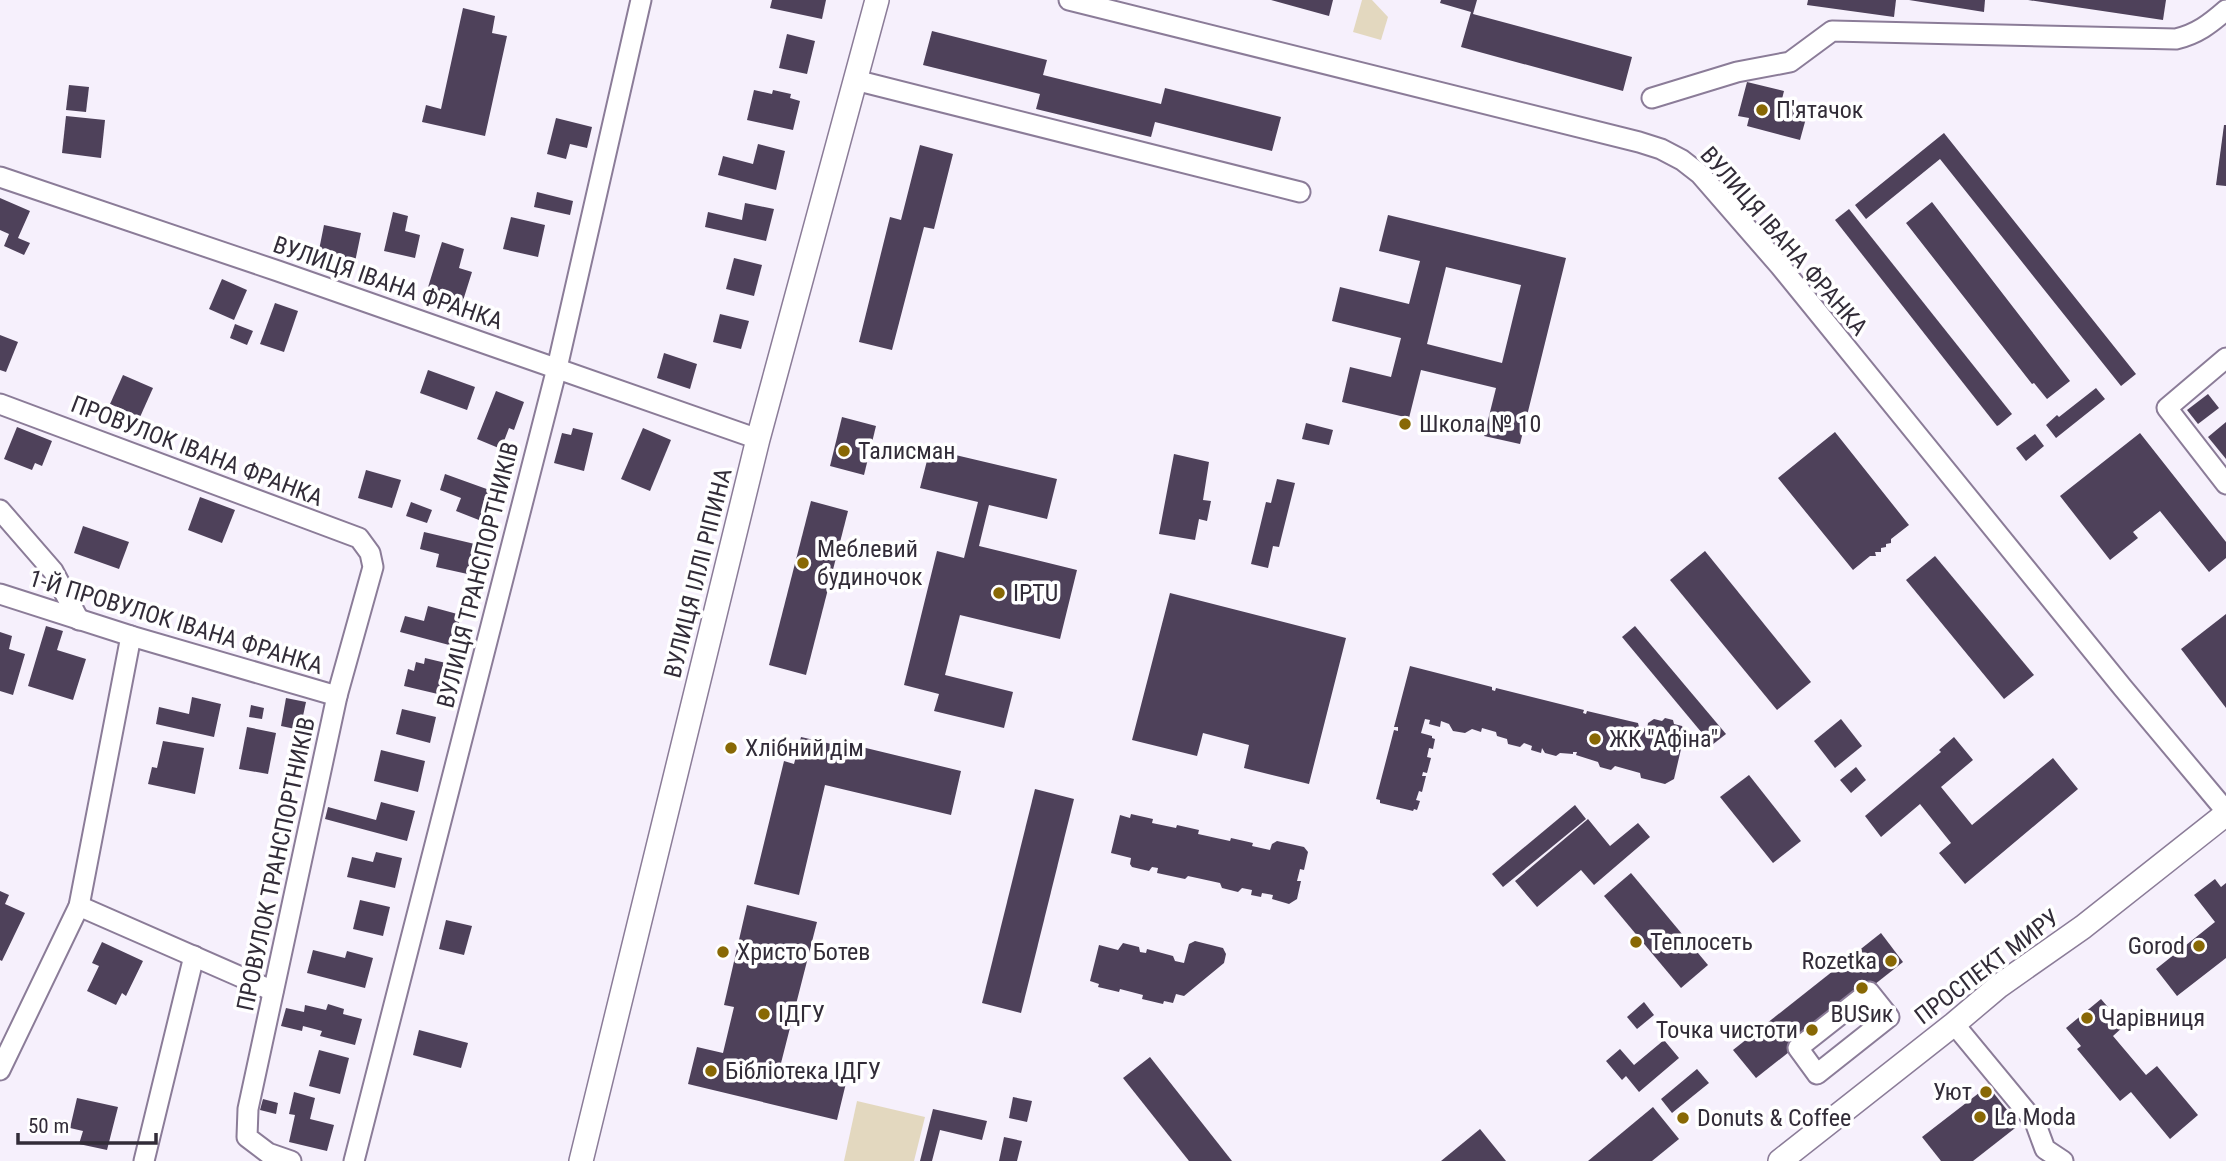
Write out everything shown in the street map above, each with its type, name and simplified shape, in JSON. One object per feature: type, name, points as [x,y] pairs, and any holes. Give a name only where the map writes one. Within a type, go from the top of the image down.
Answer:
[{"type":"main road","name":"ВУЛИЦЯ ІЛЛІ РІПИНА","points":[[581,1161],[758,439],[877,0]]},
{"type":"main road","name":"ПРОСПЕКТ МИРУ","points":[[1780,1161],[1999,986],[2083,927],[2226,812]]},
{"type":"street","name":"ВУЛИЦЯ ТРАНСПОРТНИКІВ","points":[[354,1161],[557,368],[641,0]]},
{"type":"street","name":"ВУЛИЦЯ ІВАНА ФРАНКА","points":[[1069,0],[1639,142],[1682,160],[1700,174],[1780,266],[2226,812]]},
{"type":"street","points":[[1652,98],[1737,72],[1790,62],[1832,31],[2176,39],[2204,29],[2226,10]]},
{"type":"street","points":[[855,80],[1300,192]]},
{"type":"street","name":"ВУЛИЦЯ ІВАНА ФРАНКА","points":[[0,177],[758,439]]},
{"type":"street","points":[[2226,358],[2167,408],[2226,484]]},
{"type":"street","name":"ПРОВУЛОК ІВАНА ФРАНКА","points":[[0,404],[359,538],[370,553]]},
{"type":"street","points":[[0,510],[53,571],[79,620]]},
{"type":"street","name":"ПРОВУЛОК ТРАНСПОРТНИКІВ","points":[[291,1161],[268,1153],[247,1137],[248,1109],[337,696],[373,567],[370,553]]},
{"type":"street","name":"1-Й ПРОВУЛОК ІВАНА ФРАНКА","points":[[0,594],[131,636],[337,696]]},
{"type":"street","points":[[0,1070],[79,906],[131,636]]},
{"type":"street","points":[[79,906],[273,991]]},
{"type":"street","points":[[144,1161],[194,956]]},
{"type":"street","points":[[1869,992],[1889,1017],[1817,1073],[1798,1048],[1869,992]]},
{"type":"street","points":[[1954,1024],[2035,1122],[2045,1149],[2063,1161]]},
{"type":"shaded area","points":[[1362,0],[1372,0],[1388,17],[1381,40],[1353,32]]},
{"type":"shaded area","points":[[857,1101],[925,1117],[914,1161],[844,1161]]},
{"type":"building","points":[[772,0],[826,0],[822,19],[770,8]]},
{"type":"building","points":[[1271,0],[1333,0],[1329,16]]},
{"type":"building","points":[[1441,0],[1477,0],[1473,14],[1632,57],[1623,91],[1461,47],[1471,12],[1440,3]]},
{"type":"building","points":[[1808,0],[1896,0],[1894,17],[1807,5]]},
{"type":"building","points":[[1909,0],[1985,0],[1984,12]]},
{"type":"building","points":[[2028,0],[2166,0],[2163,20]]},
{"type":"building","points":[[463,8],[495,16],[492,33],[507,36],[485,136],[422,122],[426,105],[441,109]]},
{"type":"building","points":[[932,31],[1047,60],[1043,75],[1161,104],[1165,88],[1281,117],[1272,151],[1155,122],[1151,137],[1036,109],[1040,94],[923,65]]},
{"type":"building","points":[[787,34],[815,41],[807,74],[779,68]]},
{"type":"building","name":"П'ятачок","points":[[1747,82],[1784,91],[1781,103],[1808,111],[1800,140],[1747,126],[1749,118],[1738,116]]},
{"type":"building","points":[[69,85],[89,87],[86,112],[66,110]]},
{"type":"building","points":[[754,90],[791,94],[790,98],[800,101],[793,130],[747,120]]},
{"type":"building","points":[[66,116],[105,120],[101,158],[62,153]]},
{"type":"building","points":[[556,118],[592,127],[587,148],[570,144],[566,159],[547,154]]},
{"type":"building","points":[[2226,125],[2226,186],[2216,185]]},
{"type":"building","points":[[1944,133],[2136,374],[2121,386],[1940,159],[1866,219],[1855,205]]},
{"type":"building","points":[[758,144],[785,151],[776,190],[718,175],[723,156],[753,164]]},
{"type":"building","points":[[920,145],[953,154],[934,229],[924,227],[892,350],[859,342],[890,217],[901,220]]},
{"type":"building","points":[[537,192],[573,201],[570,215],[534,207]]},
{"type":"building","points":[[0,198],[30,211],[18,238],[30,243],[24,255],[4,246],[9,234],[0,230]]},
{"type":"building","points":[[1932,202],[2070,381],[2047,399],[2034,383],[2032,384],[1906,223]]},
{"type":"building","points":[[745,203],[774,209],[766,241],[705,227],[708,212],[742,220]]},
{"type":"building","points":[[1849,209],[2012,414],[1999,425],[1997,426],[1835,220]]},
{"type":"building","points":[[393,212],[408,216],[405,231],[420,235],[415,258],[384,251]]},
{"type":"building","points":[[1388,215],[1566,258],[1520,444],[1484,436],[1496,388],[1421,370],[1409,418],[1342,402],[1350,367],[1391,377],[1401,338],[1332,321],[1340,287],[1409,304],[1420,261],[1379,251]],"holes":[[[1446,267],[1521,285],[1502,363],[1427,344]]]},
{"type":"building","points":[[511,217],[545,225],[538,257],[503,249]]},
{"type":"building","points":[[324,225],[361,233],[355,262],[328,257],[326,267],[316,265]]},
{"type":"building","points":[[442,242],[464,249],[459,268],[472,272],[461,307],[425,297]]},
{"type":"building","points":[[734,258],[762,265],[754,296],[726,289]]},
{"type":"building","points":[[222,279],[247,290],[234,320],[209,309]]},
{"type":"building","points":[[275,303],[298,311],[284,352],[260,344]]},
{"type":"building","points":[[720,314],[749,321],[741,349],[713,342]]},
{"type":"building","points":[[235,324],[253,331],[247,345],[230,338]]},
{"type":"building","points":[[0,335],[18,342],[6,372],[0,370]]},
{"type":"building","points":[[664,353],[697,364],[690,389],[657,378]]},
{"type":"building","points":[[428,370],[475,387],[467,410],[420,393]]},
{"type":"building","points":[[123,375],[153,388],[140,417],[110,404]]},
{"type":"building","points":[[2096,388],[2105,399],[2056,438],[2046,425]]},
{"type":"building","points":[[496,391],[524,402],[514,430],[509,428],[501,449],[477,439]]},
{"type":"building","points":[[2208,394],[2219,408],[2198,424],[2187,410]]},
{"type":"building","points":[[842,417],[876,426],[864,475],[830,466]]},
{"type":"building","points":[[2226,422],[2226,459],[2208,437]]},
{"type":"building","points":[[1306,423],[1333,430],[1329,445],[1302,439]]},
{"type":"building","points":[[17,427],[52,441],[42,466],[35,463],[32,470],[4,459]]},
{"type":"building","points":[[573,428],[593,433],[584,471],[554,463],[562,433],[571,435]]},
{"type":"building","points":[[643,428],[671,440],[650,491],[621,479]]},
{"type":"building","points":[[1835,432],[1909,525],[1891,539],[1891,543],[1881,548],[1881,552],[1875,552],[1876,556],[1870,556],[1853,570],[1778,478]]},
{"type":"building","points":[[2140,433],[2226,542],[2226,558],[2209,572],[2160,511],[2133,532],[2138,538],[2110,560],[2060,496]]},
{"type":"building","points":[[2035,434],[2044,446],[2026,461],[2016,448]]},
{"type":"building","name":"IPTU","points":[[930,449],[1057,479],[1047,519],[989,505],[979,546],[1077,570],[1060,639],[960,615],[945,675],[1013,692],[1004,728],[934,711],[939,694],[904,685],[937,551],[964,558],[978,502],[920,488]]},
{"type":"building","points":[[1174,454],[1209,462],[1203,500],[1211,501],[1207,521],[1199,519],[1195,540],[1159,534]]},
{"type":"building","points":[[366,470],[401,480],[392,508],[358,498]]},
{"type":"building","points":[[445,474],[495,492],[484,522],[456,511],[461,498],[440,490]]},
{"type":"building","points":[[1277,479],[1295,483],[1279,547],[1273,546],[1268,568],[1251,564],[1266,502],[1271,503]]},
{"type":"building","points":[[200,497],[235,510],[222,543],[188,530]]},
{"type":"building","points":[[811,501],[848,511],[806,675],[769,665]]},
{"type":"building","points":[[411,502],[432,510],[427,523],[406,516]]},
{"type":"building","points":[[83,526],[129,542],[119,569],[74,553]]},
{"type":"building","points":[[424,532],[479,545],[472,575],[436,567],[439,554],[420,549]]},
{"type":"building","points":[[1705,551],[1811,682],[1777,710],[1670,580]]},
{"type":"building","points":[[1935,556],[2034,675],[2004,699],[1906,580]]},
{"type":"building","points":[[1170,593],[1346,638],[1309,784],[1244,768],[1249,745],[1203,733],[1197,756],[1132,740]]},
{"type":"building","points":[[428,606],[461,615],[453,646],[400,632],[405,616],[424,621]]},
{"type":"building","points":[[2226,614],[2226,708],[2181,649]]},
{"type":"building","points":[[46,626],[63,631],[57,650],[86,659],[73,700],[28,686]]},
{"type":"building","points":[[1635,626],[1726,734],[1712,745],[1622,637]]},
{"type":"building","points":[[0,632],[12,636],[9,649],[25,654],[13,695],[0,691]]},
{"type":"building","points":[[425,658],[450,664],[442,695],[404,686],[408,669],[414,671],[416,662],[424,664]]},
{"type":"building","name":"ЖК \"Афіна\"","points":[[1410,666],[1492,687],[1495,691],[1496,688],[1584,710],[1583,713],[1586,714],[1587,711],[1638,723],[1639,727],[1647,729],[1648,723],[1654,719],[1673,720],[1674,724],[1682,726],[1685,732],[1674,779],[1665,784],[1641,778],[1640,773],[1615,766],[1611,770],[1600,767],[1598,762],[1576,755],[1577,752],[1560,753],[1556,756],[1545,753],[1542,748],[1541,753],[1531,750],[1532,746],[1524,743],[1520,747],[1508,744],[1507,739],[1497,736],[1496,732],[1482,728],[1481,732],[1472,729],[1465,733],[1453,731],[1449,724],[1441,721],[1440,727],[1429,724],[1430,720],[1425,719],[1421,733],[1435,739],[1433,749],[1429,748],[1427,757],[1431,758],[1427,773],[1423,772],[1422,776],[1426,776],[1422,792],[1419,791],[1416,800],[1420,801],[1417,810],[1380,803],[1380,800],[1376,799],[1394,730],[1398,731],[1398,727],[1394,727]]},
{"type":"building","points":[[192,697],[221,704],[214,737],[156,724],[159,707],[189,714]]},
{"type":"building","points":[[286,698],[306,702],[300,730],[281,726]]},
{"type":"building","points":[[251,705],[264,708],[262,719],[249,717]]},
{"type":"building","points":[[402,709],[436,717],[430,743],[396,734]]},
{"type":"building","points":[[1841,719],[1862,746],[1835,768],[1814,741]]},
{"type":"building","points":[[247,727],[276,733],[268,774],[239,769]]},
{"type":"building","points":[[801,737],[836,745],[837,741],[961,771],[951,815],[825,785],[799,895],[754,884],[784,761],[794,764]]},
{"type":"building","points":[[1954,737],[1973,760],[1941,787],[1972,825],[2053,758],[2078,789],[1965,884],[1939,853],[1951,843],[1920,804],[1881,837],[1865,816],[1941,752],[1939,750]]},
{"type":"building","points":[[163,741],[204,748],[195,794],[148,784],[152,767],[157,768]]},
{"type":"building","points":[[381,750],[425,761],[418,792],[374,781]]},
{"type":"building","points":[[1856,767],[1866,780],[1851,793],[1840,780]]},
{"type":"building","points":[[1749,775],[1801,841],[1773,863],[1720,797]]},
{"type":"building","points":[[1035,789],[1074,799],[1021,1013],[982,1003]]},
{"type":"building","points":[[381,802],[415,811],[407,841],[325,819],[328,807],[376,820]]},
{"type":"building","points":[[1575,805],[1586,819],[1503,887],[1492,874]]},
{"type":"building","points":[[1131,814],[1153,819],[1152,823],[1199,830],[1198,834],[1230,841],[1231,838],[1270,850],[1272,844],[1277,841],[1304,847],[1308,852],[1304,870],[1300,869],[1297,881],[1301,881],[1297,899],[1289,904],[1272,899],[1273,895],[1251,895],[1252,890],[1242,888],[1238,892],[1222,888],[1220,883],[1157,873],[1158,868],[1152,867],[1149,871],[1132,867],[1131,858],[1111,853],[1120,815],[1130,818]]},
{"type":"building","points":[[1588,819],[1610,846],[1638,823],[1650,837],[1594,885],[1581,870],[1537,907],[1515,881]]},
{"type":"building","points":[[376,852],[402,858],[395,888],[347,877],[352,857],[373,862]]},
{"type":"building","points":[[1631,873],[1708,965],[1681,988],[1604,896]]},
{"type":"building","points":[[2215,879],[2221,887],[2226,883],[2226,958],[2177,996],[2156,969],[2215,922],[2194,895]]},
{"type":"building","points":[[0,891],[9,895],[5,904],[25,913],[2,961],[0,960]]},
{"type":"building","points":[[360,900],[390,907],[383,936],[353,929]]},
{"type":"building","name":"ІДГУ","points":[[747,905],[817,922],[780,1067],[846,1083],[837,1120],[688,1084],[697,1047],[723,1053],[734,1007],[724,1005]]},
{"type":"building","points":[[446,920],[472,926],[464,955],[439,949]]},
{"type":"building","points":[[1881,933],[1903,962],[1756,1078],[1733,1050]]},
{"type":"building","points":[[1195,941],[1223,948],[1226,954],[1224,963],[1184,996],[1176,994],[1173,1003],[1164,1001],[1163,1004],[1142,999],[1143,995],[1098,987],[1099,984],[1090,981],[1099,945],[1118,950],[1123,943],[1139,947],[1140,952],[1146,953],[1147,949],[1173,956],[1175,961],[1184,963],[1189,944]]},
{"type":"building","points":[[102,942],[143,961],[126,996],[122,993],[116,1005],[87,991],[99,966],[92,963]]},
{"type":"building","points":[[313,950],[345,958],[347,951],[373,958],[365,988],[307,973]]},
{"type":"building","points":[[2101,999],[2124,1026],[2113,1036],[2146,1075],[2157,1066],[2198,1115],[2170,1139],[2131,1092],[2120,1101],[2077,1049],[2081,1046],[2066,1028]]},
{"type":"building","points":[[1644,1002],[1654,1015],[1637,1029],[1627,1017]]},
{"type":"building","points":[[328,1004],[344,1009],[343,1014],[362,1019],[355,1045],[320,1036],[322,1031],[303,1026],[302,1031],[281,1026],[286,1008],[304,1012],[305,1005],[326,1010]]},
{"type":"building","points":[[419,1030],[468,1043],[461,1068],[413,1055]]},
{"type":"building","points":[[1664,1040],[1679,1058],[1639,1092],[1626,1076],[1622,1080],[1606,1061],[1620,1049],[1634,1065]]},
{"type":"building","points":[[319,1050],[349,1058],[340,1094],[309,1086]]},
{"type":"building","points":[[1150,1057],[1232,1161],[1189,1161],[1123,1078]]},
{"type":"building","points":[[1697,1069],[1709,1083],[1672,1113],[1661,1099]]},
{"type":"building","name":"La Moda","points":[[1988,1086],[2019,1125],[1973,1161],[1941,1161],[1922,1137]]},
{"type":"building","points":[[294,1092],[315,1098],[310,1119],[334,1125],[327,1151],[289,1142],[295,1115],[289,1114]]},
{"type":"building","points":[[1013,1097],[1032,1101],[1027,1122],[1009,1118]]},
{"type":"building","points":[[77,1098],[118,1107],[107,1150],[79,1144],[83,1131],[70,1128]]},
{"type":"building","points":[[263,1099],[278,1103],[276,1114],[260,1110]]},
{"type":"building","points":[[1653,1107],[1679,1139],[1652,1161],[1588,1161]]},
{"type":"building","points":[[933,1109],[987,1121],[982,1140],[940,1130],[932,1161],[920,1161]]},
{"type":"building","points":[[1480,1129],[1506,1161],[1441,1161]]},
{"type":"building","points":[[1004,1137],[1022,1141],[1017,1161],[999,1161]]},
{"type":"place","name":"П'ятачок","points":[[1762,110]]},
{"type":"place","name":"Школа № 10","points":[[1405,424]]},
{"type":"place","name":"Талисман","points":[[844,451]]},
{"type":"place","name":"Меблевий будиночок","points":[[803,563]]},
{"type":"place","name":"IPTU","points":[[999,593]]},
{"type":"place","name":"ЖК \"Афіна\"","points":[[1595,739]]},
{"type":"place","name":"Хлібний дім","points":[[731,748]]},
{"type":"place","name":"Теплосеть","points":[[1636,942]]},
{"type":"place","name":"Gorod","points":[[2199,946]]},
{"type":"place","name":"Христо Ботев","points":[[723,952]]},
{"type":"place","name":"Rozetka","points":[[1891,961]]},
{"type":"place","name":"BUSик","points":[[1862,988]]},
{"type":"place","name":"ІДГУ","points":[[764,1014]]},
{"type":"place","name":"Чарівниця","points":[[2087,1018]]},
{"type":"place","name":"Точка чистоти","points":[[1812,1030]]},
{"type":"place","name":"Бібліотека ІДГУ","points":[[711,1071]]},
{"type":"place","name":"Уют","points":[[1986,1092]]},
{"type":"place","name":"La Moda","points":[[1980,1117]]},
{"type":"place","name":"Donuts & Coffee","points":[[1683,1118]]}]
